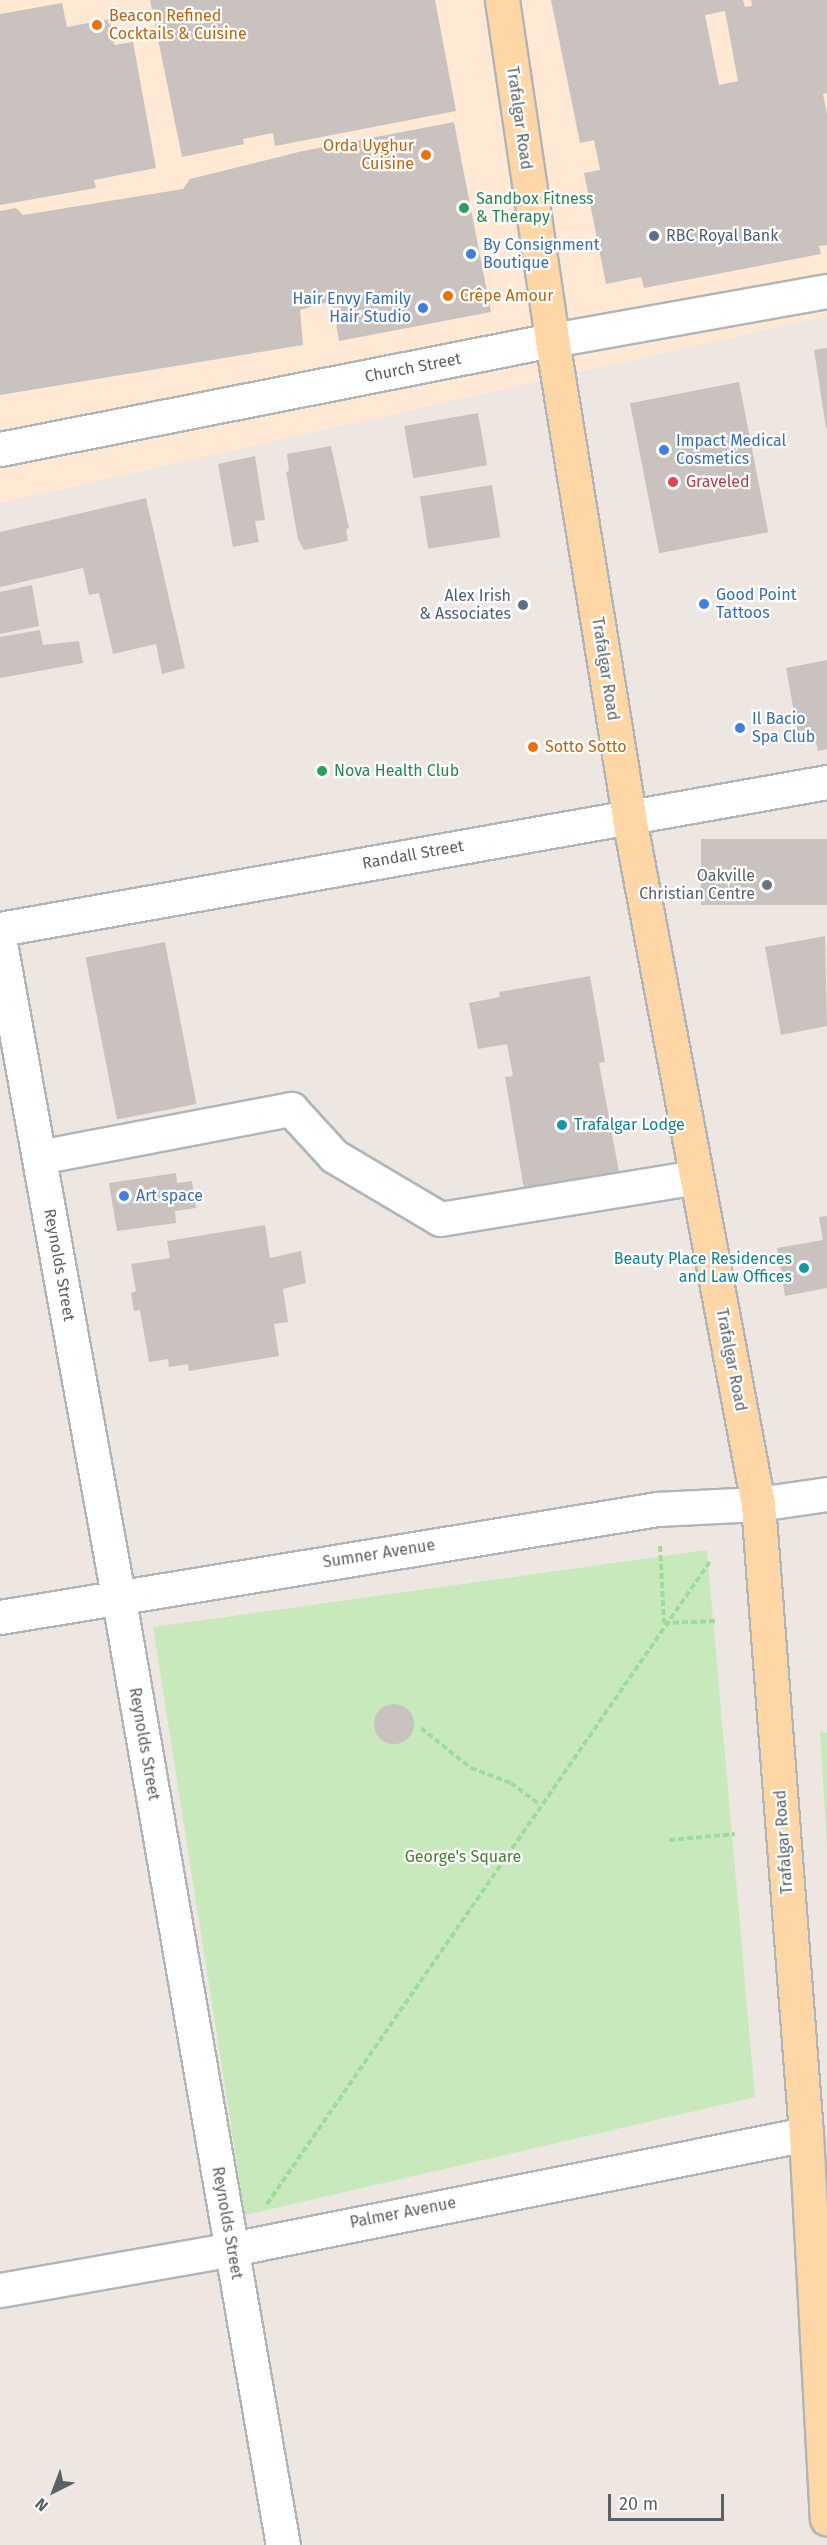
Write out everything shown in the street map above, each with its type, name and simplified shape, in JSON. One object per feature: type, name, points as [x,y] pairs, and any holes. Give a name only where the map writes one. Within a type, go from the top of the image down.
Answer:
[{"type":"main road","name":"Trafalgar Road","points":[[502,0],[552,340],[629,818],[758,1504],[806,2134],[827,2518]]},
{"type":"street","name":"Church Street","points":[[0,449],[552,340],[827,291]]},
{"type":"street","name":"Randall Street","points":[[0,929],[827,782]]},
{"type":"street","name":"Reynolds Street","points":[[0,943],[118,1595],[283,2545]]},
{"type":"street","points":[[39,1157],[291,1109],[334,1156],[440,1219],[696,1177]]},
{"type":"street","name":"Sumner Avenue","points":[[0,1617],[118,1595],[657,1509],[758,1504],[827,1494]]},
{"type":"street","name":"Palmer Avenue","points":[[0,2290],[232,2249],[806,2134]]},
{"type":"path","points":[[657,1509],[665,1592],[664,1623]]},
{"type":"path","points":[[232,2249],[262,2212],[664,1623],[711,1560]]},
{"type":"path","points":[[664,1623],[716,1621]]},
{"type":"path","points":[[421,1728],[471,1768],[511,1783],[540,1804]]},
{"type":"path","points":[[669,1839],[735,1834]]},
{"type":"shaded area","points":[[0,0],[827,0],[827,316],[0,503]]},
{"type":"green space","name":"George's Square","points":[[707,1550],[755,2097],[245,2215],[153,1627]]},
{"type":"green space","points":[[820,1731],[827,1733],[827,1847]]},
{"type":"building","points":[[150,0],[435,0],[456,111],[275,146],[273,133],[243,139],[244,144],[182,157]]},
{"type":"building","points":[[551,0],[743,0],[745,7],[752,6],[751,0],[827,0],[827,93],[823,94],[827,114],[827,245],[819,246],[821,254],[644,288],[641,277],[606,284],[584,173],[600,170],[594,140],[580,143]],"holes":[[[725,11],[738,81],[719,85],[705,15]]]},
{"type":"building","points":[[62,3],[67,27],[110,19],[114,45],[133,42],[156,168],[94,180],[96,188],[0,205],[0,14]]},
{"type":"building","points":[[454,122],[491,312],[339,341],[332,301],[300,310],[303,345],[0,395],[0,211],[16,208],[23,215],[183,189],[190,179],[303,151]]},
{"type":"building","points":[[827,348],[827,428],[826,428],[814,350]]},
{"type":"building","points":[[739,382],[768,532],[659,553],[630,403]]},
{"type":"building","points":[[478,413],[487,465],[413,478],[404,426]]},
{"type":"building","points":[[331,446],[349,528],[346,529],[348,541],[304,550],[298,539],[286,472],[289,471],[287,454]]},
{"type":"building","points":[[255,456],[265,520],[255,521],[259,542],[233,547],[218,464]]},
{"type":"building","points":[[492,485],[500,537],[428,549],[420,496]]},
{"type":"building","points":[[146,498],[185,668],[162,674],[156,644],[113,654],[99,593],[89,595],[83,568],[0,587],[0,532]]},
{"type":"building","points":[[32,585],[39,626],[0,634],[0,592]]},
{"type":"building","points":[[40,630],[43,645],[79,641],[83,663],[0,678],[0,637]]},
{"type":"building","points":[[827,660],[827,749],[818,751],[816,742],[800,745],[786,668]]},
{"type":"building","name":"Oakville Christian Centre","points":[[701,839],[827,839],[827,905],[701,905]]},
{"type":"building","points":[[825,936],[827,1026],[781,1035],[765,947]]},
{"type":"building","points":[[165,942],[196,1104],[117,1119],[85,957]]},
{"type":"building","name":"Trafalgar Lodge","points":[[590,976],[605,1062],[599,1063],[619,1172],[524,1189],[505,1077],[513,1076],[507,1044],[478,1049],[469,1003],[500,997],[499,992]]},
{"type":"building","points":[[176,1173],[177,1183],[192,1181],[196,1208],[175,1211],[176,1223],[117,1231],[109,1183]]},
{"type":"building","name":"Beauty Place Residences and Law Offices","points":[[827,1216],[827,1288],[785,1296],[777,1248],[823,1240],[819,1217]]},
{"type":"building","points":[[265,1225],[270,1258],[301,1251],[306,1283],[283,1289],[288,1322],[274,1324],[279,1356],[189,1371],[188,1364],[169,1367],[168,1359],[149,1362],[140,1310],[134,1311],[131,1293],[136,1291],[131,1264],[170,1258],[167,1241]]},
{"type":"building","points":[[394,1704],[402,1705],[408,1710],[413,1716],[413,1732],[408,1738],[402,1743],[394,1744],[386,1743],[380,1738],[375,1732],[374,1724],[375,1716],[380,1710],[386,1705]]},
{"type":"place","name":"Beacon Refined Cocktails & Cuisine","points":[[97,25]]},
{"type":"place","name":"Orda Uyghur Cuisine","points":[[426,155]]},
{"type":"place","name":"Sandbox Fitness & Therapy","points":[[464,208]]},
{"type":"place","name":"RBC Royal Bank","points":[[654,236]]},
{"type":"place","name":"By Consignment Boutique","points":[[471,254]]},
{"type":"place","name":"Crêpe Amour","points":[[448,296]]},
{"type":"place","name":"Hair Envy Family Hair Studio","points":[[423,308]]},
{"type":"place","name":"Impact Medical Cosmetics","points":[[664,450]]},
{"type":"place","name":"Graveled","points":[[673,482]]},
{"type":"place","name":"Good Point Tattoos","points":[[704,604]]},
{"type":"place","name":"Alex Irish & Associates","points":[[523,605]]},
{"type":"place","name":"Il Bacio Spa Club","points":[[740,728]]},
{"type":"place","name":"Sotto Sotto","points":[[533,747]]},
{"type":"place","name":"Nova Health Club","points":[[322,771]]},
{"type":"place","name":"Oakville Christian Centre","points":[[767,885]]},
{"type":"place","name":"Trafalgar Lodge","points":[[562,1125]]},
{"type":"place","name":"Art space","points":[[124,1196]]},
{"type":"place","name":"Beauty Place Residences and Law Offices","points":[[804,1268]]}]
